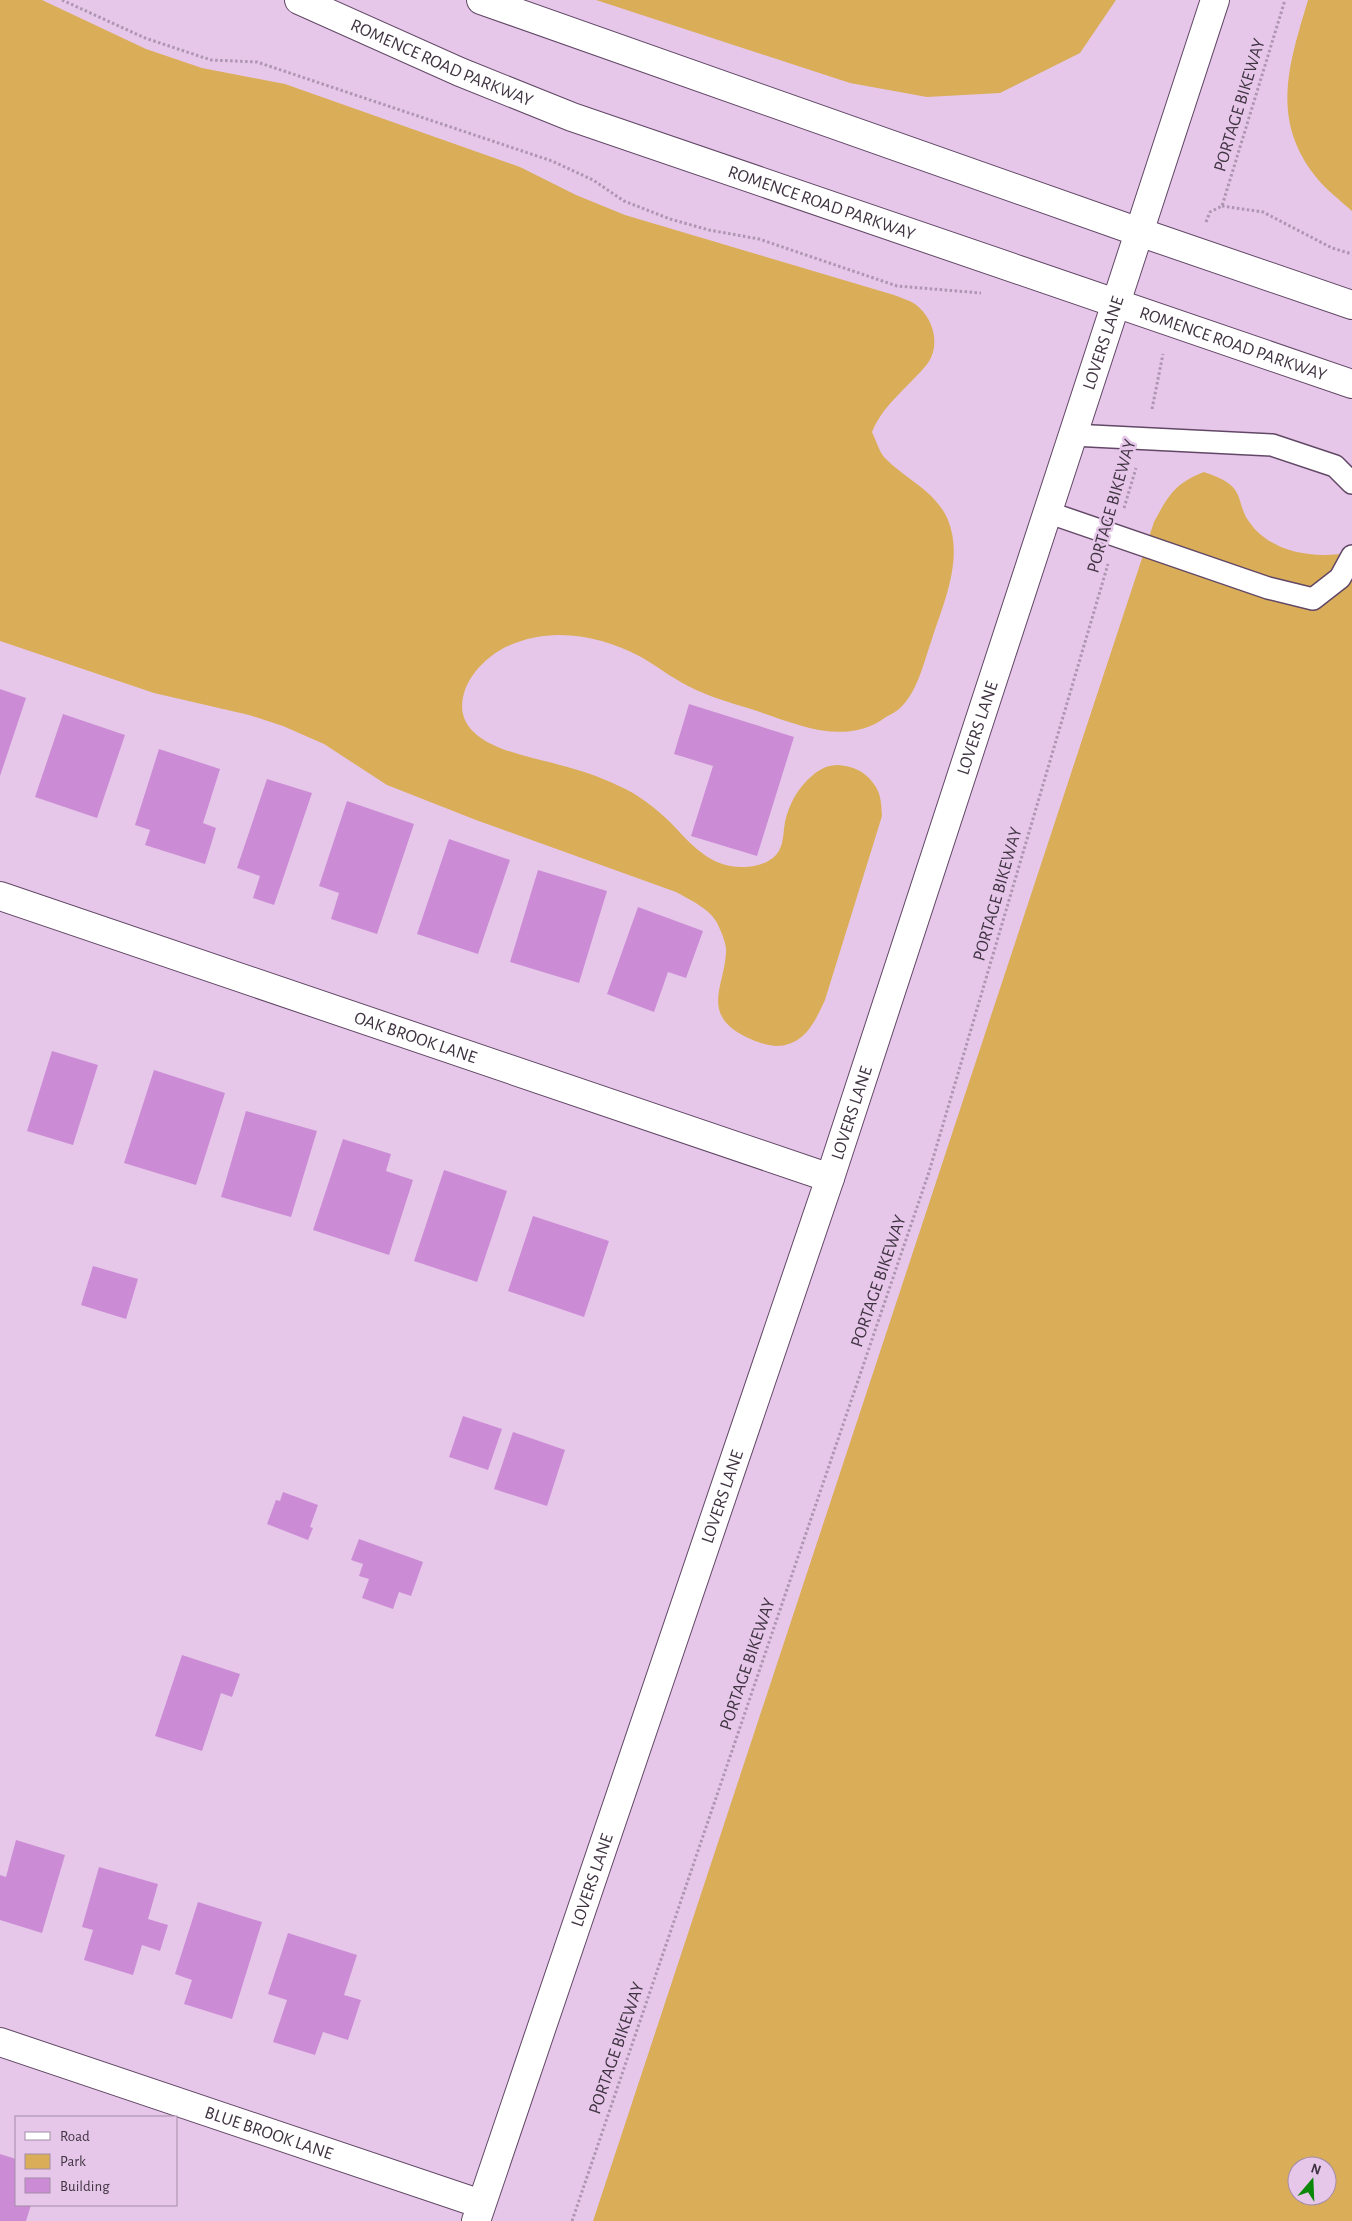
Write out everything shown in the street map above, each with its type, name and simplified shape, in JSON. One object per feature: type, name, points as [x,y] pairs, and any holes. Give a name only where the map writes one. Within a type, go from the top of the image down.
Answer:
[{"type":"street","name":"ROMENCE ROAD PARKWAY","points":[[299,0],[460,72],[572,117],[1352,384]]},
{"type":"street","points":[[481,0],[1352,305]]},
{"type":"street","name":"LOVERS LANE","points":[[478,2212],[830,1178],[1215,0]]},
{"type":"street","name":"OAK BROOK LANE","points":[[0,896],[830,1178]]},
{"type":"street","name":"BLUE BROOK LANE","points":[[0,2042],[478,2212]]},
{"type":"lane","points":[[1072,435],[1272,445],[1335,466],[1352,483]]},
{"type":"lane","points":[[1047,512],[1268,588],[1313,599],[1340,578],[1352,556]]},
{"type":"path","points":[[62,0],[154,41],[211,60],[257,62],[552,161],[593,180],[624,201],[670,219],[710,230],[759,238],[896,286],[985,293]]},
{"type":"path","name":"PORTAGE BIKEWAY","points":[[1222,206],[1285,0]]},
{"type":"path","points":[[1210,212],[1222,206],[1263,212],[1332,248],[1352,254]]},
{"type":"path","name":"PORTAGE BIKEWAY","points":[[572,2221],[930,1172],[1144,439],[1164,349]]},
{"type":"green space","points":[[0,0],[42,0],[146,49],[202,68],[285,84],[520,167],[576,195],[625,215],[894,295],[908,300],[921,309],[933,331],[934,348],[932,356],[921,372],[883,412],[872,432],[884,457],[928,493],[943,510],[948,520],[954,551],[953,566],[946,597],[923,667],[913,691],[900,709],[871,726],[840,732],[824,731],[792,723],[706,694],[682,683],[626,649],[592,639],[558,635],[524,640],[501,649],[488,658],[477,670],[465,690],[462,709],[467,724],[477,735],[492,744],[510,751],[583,771],[626,789],[640,797],[670,822],[702,853],[711,859],[732,866],[757,865],[770,860],[776,855],[782,844],[785,822],[792,802],[803,785],[818,771],[831,766],[842,765],[858,770],[869,778],[880,796],[882,816],[825,1000],[812,1024],[801,1037],[786,1045],[767,1045],[744,1036],[731,1027],[723,1018],[719,1009],[718,999],[726,953],[723,936],[712,915],[676,892],[476,820],[387,785],[324,744],[283,726],[249,715],[154,693],[0,641]]},
{"type":"green space","points":[[596,0],[1116,0],[1080,53],[1000,93],[927,97],[850,83]]},
{"type":"green space","points":[[1308,0],[1352,0],[1352,211],[1316,177],[1302,155],[1293,134],[1288,112],[1290,69]]},
{"type":"green space","points":[[1204,472],[1228,483],[1235,490],[1246,517],[1255,529],[1266,539],[1279,546],[1307,554],[1322,555],[1352,552],[1352,2221],[593,2221],[1154,522],[1173,491],[1186,481]]},
{"type":"building","points":[[0,689],[26,698],[0,776]]},
{"type":"building","points":[[689,704],[794,737],[757,856],[691,836],[713,766],[674,754]]},
{"type":"building","points":[[63,714],[125,735],[97,818],[35,797]]},
{"type":"building","points":[[159,749],[220,769],[203,823],[216,828],[205,864],[145,845],[150,830],[135,825]]},
{"type":"building","points":[[267,779],[312,793],[274,905],[253,898],[260,876],[237,868]]},
{"type":"building","points":[[347,801],[414,824],[377,934],[331,919],[339,893],[319,886]]},
{"type":"building","points":[[449,839],[510,860],[478,954],[417,934]]},
{"type":"building","points":[[538,870],[607,891],[579,983],[510,962]]},
{"type":"building","points":[[638,907],[703,931],[686,978],[668,972],[654,1012],[607,994]]},
{"type":"building","points":[[52,1051],[98,1065],[73,1145],[27,1131]]},
{"type":"building","points":[[154,1070],[225,1093],[196,1185],[124,1163]]},
{"type":"building","points":[[246,1111],[317,1131],[291,1217],[221,1197]]},
{"type":"building","points":[[343,1139],[391,1154],[386,1171],[413,1180],[389,1255],[313,1230]]},
{"type":"building","points":[[444,1170],[507,1191],[477,1282],[414,1261]]},
{"type":"building","points":[[533,1216],[609,1241],[584,1317],[508,1291]]},
{"type":"building","points":[[93,1266],[138,1279],[126,1319],[81,1305]]},
{"type":"building","points":[[463,1416],[502,1429],[488,1470],[449,1457]]},
{"type":"building","points":[[513,1432],[565,1450],[547,1506],[494,1489]]},
{"type":"building","points":[[283,1492],[318,1505],[310,1527],[313,1528],[308,1540],[267,1524],[276,1500],[280,1501]]},
{"type":"building","points":[[359,1539],[423,1562],[411,1596],[399,1592],[393,1609],[362,1598],[369,1579],[359,1576],[363,1564],[351,1560]]},
{"type":"building","points":[[182,1655],[240,1674],[232,1697],[221,1693],[202,1751],[155,1736]]},
{"type":"building","points":[[16,1840],[65,1855],[42,1933],[0,1920],[0,1875],[6,1877]]},
{"type":"building","points":[[99,1867],[158,1884],[148,1919],[168,1925],[160,1951],[142,1945],[133,1975],[84,1960],[93,1930],[82,1927]]},
{"type":"building","points":[[198,1902],[262,1922],[232,2019],[184,2004],[192,1980],[175,1974]]},
{"type":"building","points":[[288,1933],[357,1955],[344,1995],[361,2000],[348,2040],[323,2032],[315,2055],[273,2042],[287,2000],[268,1994]]},
{"type":"building","points":[[0,2154],[15,2159],[15,2206],[31,2206],[26,2221],[0,2221]]}]
